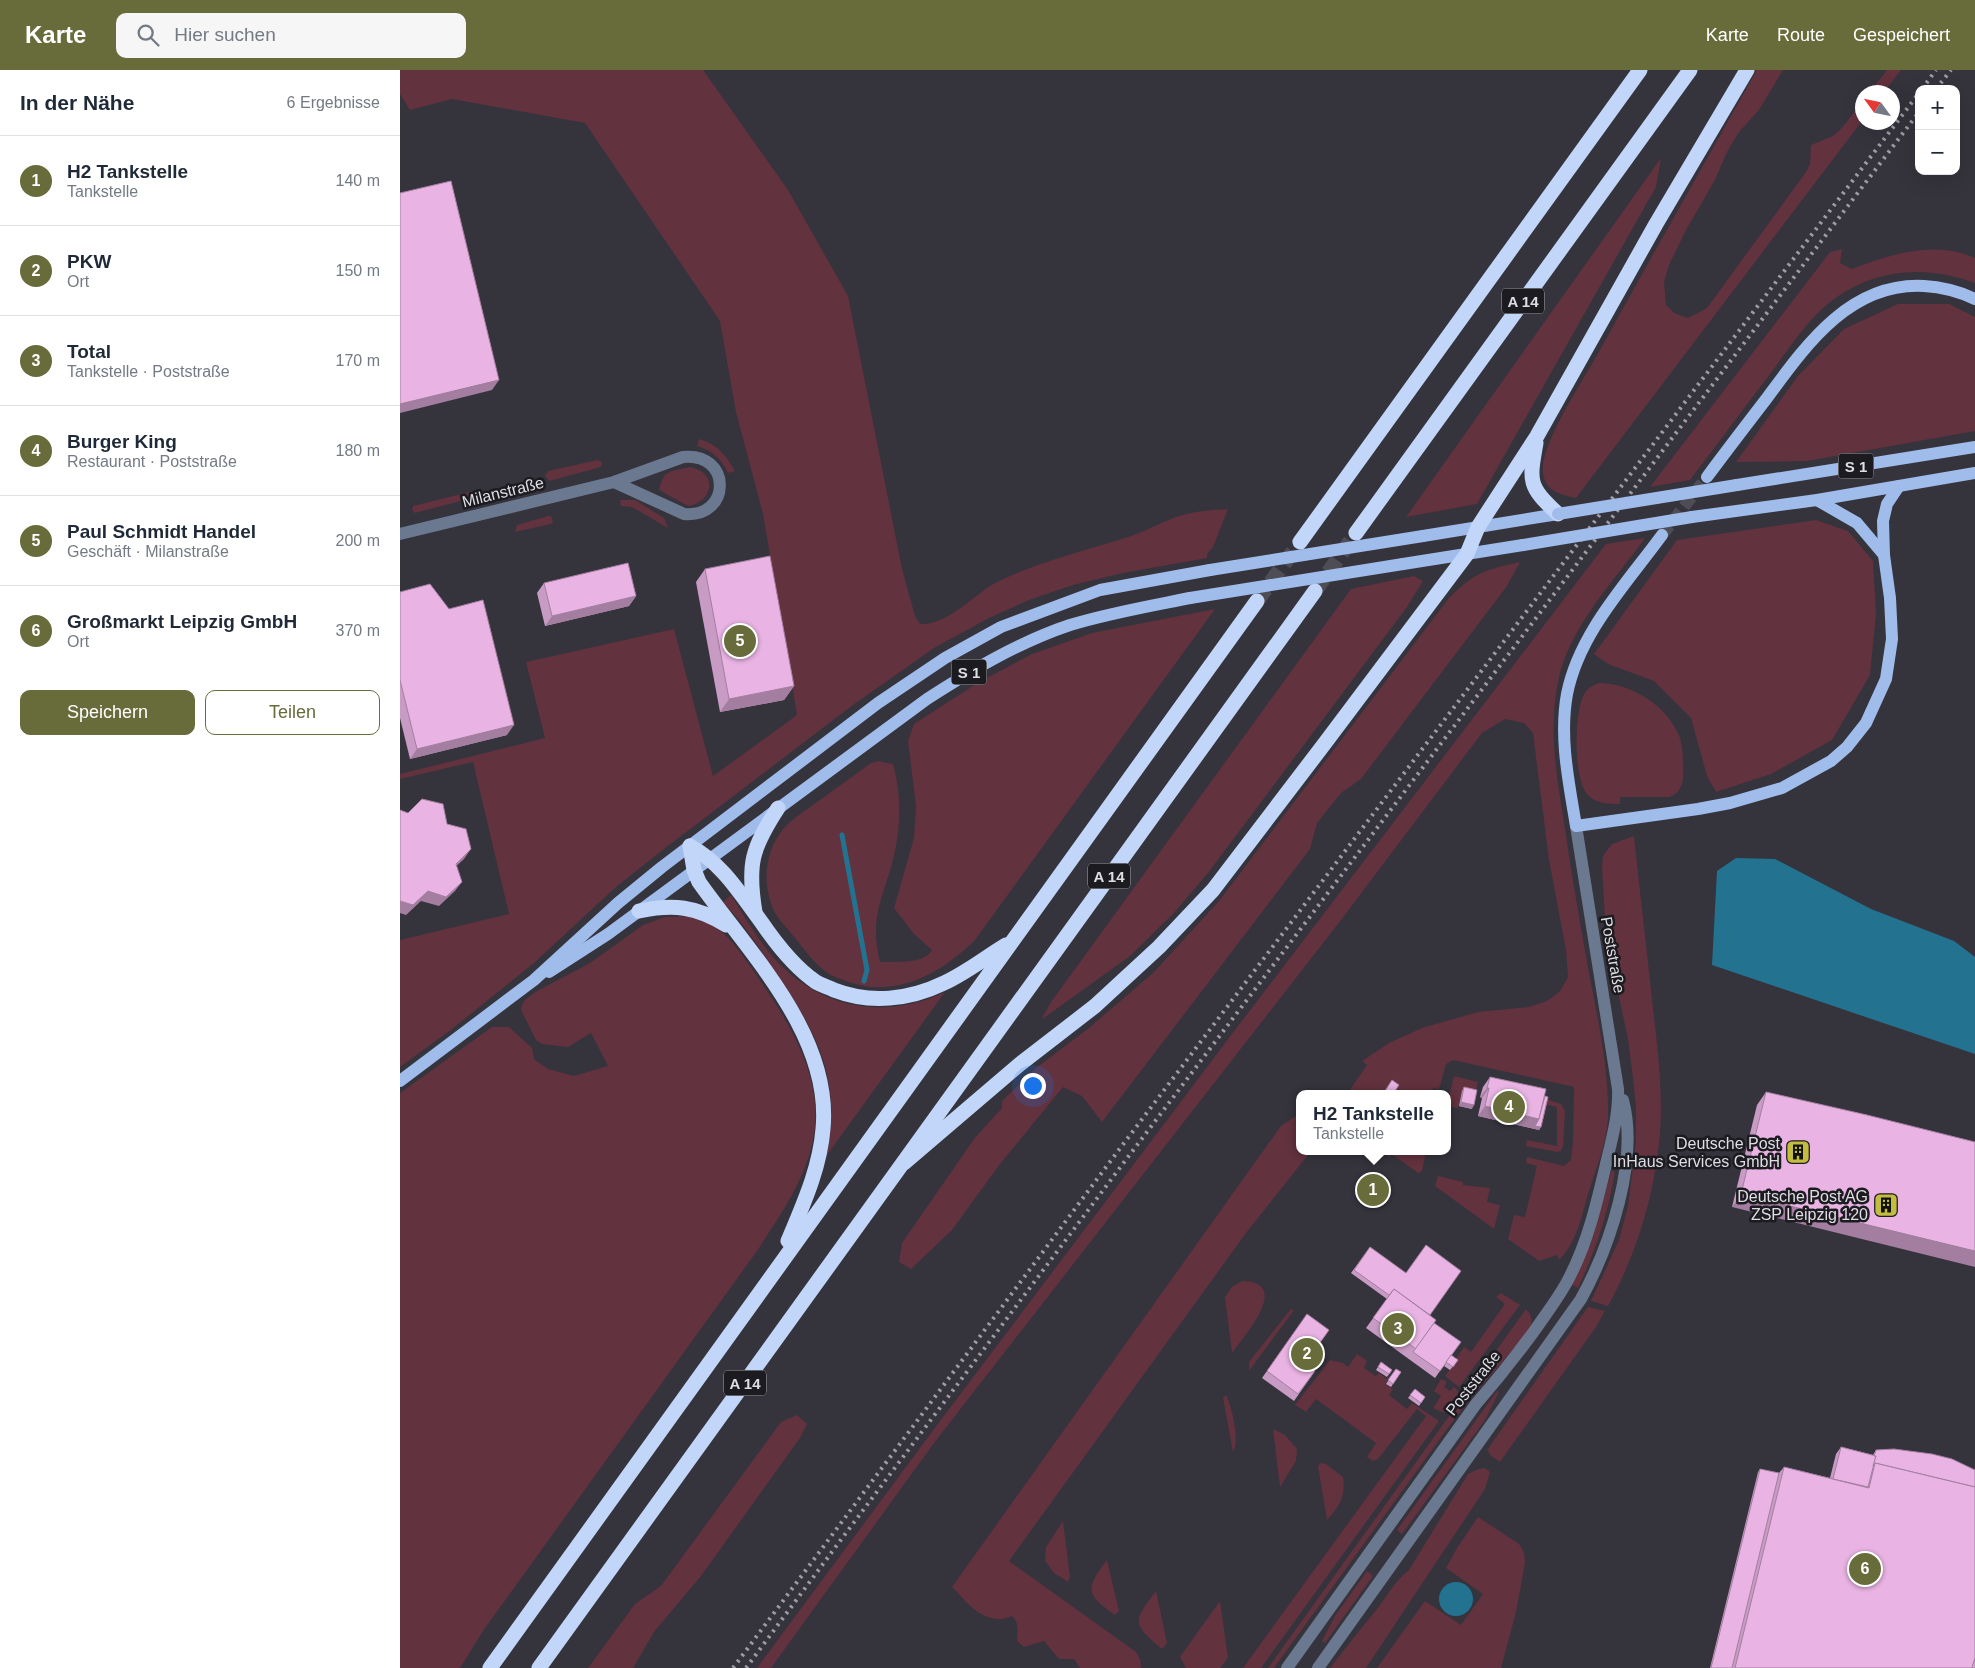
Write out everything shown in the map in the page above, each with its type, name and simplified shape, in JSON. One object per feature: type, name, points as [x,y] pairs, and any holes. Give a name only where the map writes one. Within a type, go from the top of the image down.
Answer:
[{"type":"highway","name":"A 14","points":[[1300,542],[1640,70]]},
{"type":"highway","name":"A 14","points":[[1356,533],[1690,70]]},
{"type":"highway","points":[[904,1163],[1020,1064],[1095,1006],[1159,948],[1206,897],[1326,743],[1467,554],[1478,527],[1537,436],[1656,224],[1747,70]]},
{"type":"highway","points":[[1537,436],[1530,471],[1534,487],[1558,514]]},
{"type":"highway","name":"A 14","points":[[539,1668],[1315,591]]},
{"type":"highway","name":"A 14","points":[[490,1668],[1257,601]]},
{"type":"highway","points":[[755,914],[750,884],[752,865],[756,848],[764,830],[778,808]]},
{"type":"highway","points":[[690,846],[709,858],[723,871],[779,947],[818,983],[861,998],[888,999],[915,995],[945,983],[1013,940]]},
{"type":"highway","points":[[690,846],[694,870],[699,882],[779,993],[806,1040],[816,1063],[822,1092],[823,1128],[818,1158],[809,1191],[778,1266]]},
{"type":"highway","points":[[639,911],[661,907],[679,907],[710,915],[735,930]]},
{"type":"main road","points":[[1707,477],[1796,359],[1822,330],[1847,308],[1869,296],[1890,288],[1915,286],[1954,290],[1975,299]]},
{"type":"main road","name":"S 1","points":[[400,1080],[534,980],[618,903],[878,703],[946,658],[1002,627],[1100,590],[1210,570],[1975,447]]},
{"type":"main road","name":"S 1","points":[[534,980],[560,966],[639,911],[927,699],[978,666],[1070,626],[1122,612],[1190,598],[1715,514],[1817,500],[1975,473]]},
{"type":"main road","points":[[1662,536],[1600,620],[1575,667],[1568,694],[1565,748],[1576,826],[1636,819],[1730,803],[1782,788],[1831,761],[1847,747],[1866,723],[1886,679],[1892,639],[1890,598],[1884,555],[1883,521],[1887,504],[1899,486]]},
{"type":"main road","points":[[1817,500],[1857,523],[1884,555]]},
{"type":"street","name":"Milanstraße","points":[[400,534],[614,482],[683,457],[702,458],[710,463],[720,480],[720,490],[711,507],[693,515],[684,514],[614,482]]},
{"type":"street","name":"Poststraße","points":[[1287,1668],[1476,1404],[1502,1375],[1563,1289],[1574,1269],[1589,1229],[1600,1192],[1615,1123],[1618,1089],[1576,826]]},
{"type":"street","name":"Poststraße","points":[[1318,1668],[1568,1320],[1591,1280],[1609,1237],[1618,1207],[1624,1174],[1626,1125],[1624,1102],[1618,1089]]},
{"type":"shaded area","points":[[400,70],[703,70],[788,190],[848,296],[902,569],[915,616],[920,624],[931,623],[952,614],[990,586],[1030,568],[1132,536],[1182,515],[1228,509],[1213,547],[1207,554],[1207,558],[1123,573],[1073,585],[1029,600],[989,618],[934,648],[853,705],[664,849],[616,887],[534,963],[452,1029],[400,1067],[400,940],[509,914],[473,762],[400,779],[400,774],[545,738],[526,662],[674,629],[713,776],[797,715],[763,514],[736,412],[720,321],[585,123],[452,99],[410,110],[400,94]]},
{"type":"shaded area","points":[[1757,70],[1783,70],[1759,110],[1739,132],[1727,152],[1715,180],[1686,230],[1669,265],[1664,282],[1666,305],[1674,313],[1688,318],[1707,308],[1806,172],[1810,164],[1811,145],[1833,136],[1855,111],[1855,130],[1576,498],[1563,495],[1548,485],[1543,473],[1543,465],[1550,440],[1557,425]]},
{"type":"shaded area","points":[[1887,70],[1901,70],[1889,85],[1875,85]]},
{"type":"shaded area","points":[[1661,158],[1656,187],[1477,504],[1406,517]]},
{"type":"shaded area","points":[[1842,249],[1840,263],[1852,269],[1882,258],[1913,251],[1944,250],[1960,253],[1975,258],[1975,283],[1957,277],[1938,274],[1902,273],[1867,281],[1834,299],[1807,324],[1690,480],[1650,487],[1830,252]]},
{"type":"shaded area","points":[[1898,304],[1949,304],[1975,317],[1975,431],[1807,461],[1736,462],[1798,376],[1844,329]]},
{"type":"shaded area","points":[[699,439],[711,444],[720,451],[735,471],[728,473],[716,456],[708,450],[697,446]]},
{"type":"shaded area","points":[[598,460],[602,462],[601,467],[549,481],[545,476],[548,471]]},
{"type":"shaded area","points":[[690,467],[699,470],[705,475],[709,480],[709,487],[703,499],[688,506],[659,490],[666,474]]},
{"type":"shaded area","points":[[473,491],[477,493],[476,497],[415,513],[412,510],[413,506]]},
{"type":"shaded area","points":[[620,500],[635,500],[664,518],[668,528],[632,507],[621,506]]},
{"type":"shaded area","points":[[551,516],[553,522],[551,524],[515,532],[517,525]]},
{"type":"shaded area","points":[[1816,520],[1848,531],[1873,561],[1876,614],[1870,675],[1832,740],[1771,774],[1716,792],[1707,776],[1691,718],[1654,681],[1608,664],[1594,654],[1677,540]]},
{"type":"shaded area","points":[[1645,538],[1595,604],[1574,639],[1559,677],[1554,713],[1554,750],[1558,786],[1602,1044],[1608,1099],[1607,1127],[1598,1166],[1578,1229],[1565,1253],[1559,1260],[1557,1255],[1539,1261],[1508,1239],[1514,1215],[1525,1217],[1537,1166],[1526,1163],[1527,1157],[1564,1166],[1571,1160],[1574,1087],[1453,1060],[1446,1064],[1439,1089],[1350,1090],[1367,1065],[1362,1061],[1389,1043],[1422,1028],[1478,1012],[1529,1007],[1547,1001],[1560,991],[1568,977],[1566,950],[1549,860],[1533,733],[1524,723],[1505,719],[1482,733],[1341,920],[934,1443],[771,1668],[757,1668],[937,1425],[1235,1030],[1606,544]]},
{"type":"shaded area","points":[[1520,562],[1507,586],[1361,779],[1341,793],[1317,823],[1310,849],[1102,1122],[1082,1096],[1063,1087],[1000,1164],[952,1230],[911,1269],[899,1262],[902,1243],[974,1139],[1002,1108],[1002,1101],[1036,1068],[1089,1028],[1154,972],[1219,901],[1449,598],[1481,573]]},
{"type":"shaded area","points":[[1414,576],[1423,581],[1407,607],[1208,873],[1173,914],[1130,956],[1041,1020],[1051,1002],[1351,589]]},
{"type":"shaded area","points":[[1215,609],[975,940],[948,963],[916,980],[899,985],[882,987],[864,986],[846,981],[829,974],[819,966],[774,911],[768,890],[767,869],[772,848],[783,829],[797,816],[871,763],[878,761],[893,764],[899,796],[898,829],[895,851],[877,917],[877,945],[880,962],[916,960],[928,955],[932,950],[914,934],[894,908],[914,838],[916,806],[908,741],[914,724],[979,682],[1032,654],[1092,633]]},
{"type":"shaded area","points":[[1599,683],[1612,684],[1636,692],[1658,707],[1675,727],[1682,746],[1683,773],[1680,789],[1674,795],[1670,797],[1620,797],[1620,804],[1607,804],[1599,802],[1588,795],[1583,787],[1578,762],[1578,715],[1584,694],[1591,687]]},
{"type":"shaded area","points":[[1634,836],[1658,1055],[1661,1102],[1660,1133],[1654,1178],[1643,1223],[1628,1265],[1608,1306],[1591,1301],[1619,1240],[1628,1206],[1636,1142],[1636,1108],[1628,1039],[1606,936],[1602,869],[1603,856],[1612,844]]},
{"type":"shaded area","points":[[731,895],[757,936],[779,964],[824,996],[864,1006],[884,1007],[905,1005],[945,992],[827,1155],[831,1128],[831,1103],[828,1080],[814,1036],[803,1015],[763,953],[723,902]]},
{"type":"shaded area","points":[[665,917],[698,918],[719,930],[738,950],[778,1007],[798,1044],[812,1084],[815,1104],[815,1125],[808,1159],[794,1191],[757,1251],[483,1631],[460,1668],[400,1668],[400,1093],[492,1027],[509,1027],[532,1048],[534,1059],[548,1069],[574,1076],[608,1066],[591,1033],[568,1047],[542,1044],[536,1040],[521,1010],[522,1005],[526,999],[537,991],[590,963],[643,925]]},
{"type":"shaded area","points":[[1454,1076],[1478,1082],[1475,1094],[1462,1091],[1458,1108],[1451,1107],[1451,1090]]},
{"type":"shaded area","points":[[1546,1099],[1561,1104],[1565,1111],[1563,1146],[1561,1151],[1557,1152],[1526,1146],[1527,1140],[1557,1146],[1557,1107],[1545,1104]]},
{"type":"shaded area","points":[[1296,1116],[1296,1155],[1308,1155],[1246,1233],[1009,1561],[1136,1652],[1140,1659],[1141,1668],[1080,1668],[1074,1659],[1059,1659],[1044,1641],[1024,1647],[1017,1641],[1017,1625],[1012,1616],[1001,1619],[986,1616],[968,1604],[952,1587],[1281,1126]]},
{"type":"shaded area","points":[[1393,1155],[1425,1155],[1422,1171],[1418,1173]]},
{"type":"shaded area","points":[[1611,1171],[1615,1172],[1605,1217],[1596,1245],[1578,1288],[1571,1284],[1593,1237]]},
{"type":"shaded area","points":[[1438,1176],[1463,1182],[1463,1185],[1490,1188],[1487,1202],[1500,1205],[1494,1229],[1435,1186]]},
{"type":"shaded area","points":[[1242,1281],[1257,1284],[1264,1290],[1264,1300],[1261,1311],[1254,1323],[1232,1353],[1225,1297],[1232,1287]]},
{"type":"shaded area","points":[[1501,1293],[1520,1305],[1459,1387],[1445,1376],[1464,1347],[1471,1352],[1505,1304],[1496,1297]]},
{"type":"shaded area","points":[[1588,1307],[1605,1311],[1596,1327],[1500,1462],[1491,1456],[1487,1450]]},
{"type":"shaded area","points":[[1291,1309],[1294,1310],[1249,1371],[1249,1362]]},
{"type":"shaded area","points":[[1526,1309],[1531,1318],[1530,1329],[1453,1421],[1274,1668],[1268,1668]]},
{"type":"shaded area","points":[[1357,1354],[1367,1361],[1364,1368],[1376,1376],[1379,1373],[1388,1380],[1385,1384],[1393,1389],[1389,1395],[1407,1409],[1412,1403],[1439,1421],[1261,1668],[1243,1668],[1426,1416],[1417,1409],[1378,1459],[1373,1461],[1367,1457],[1376,1443],[1316,1399],[1306,1412],[1295,1405],[1330,1360],[1343,1363],[1348,1367]]},
{"type":"shaded area","points":[[1441,1379],[1447,1382],[1444,1387],[1450,1391],[1454,1387],[1459,1392],[1444,1413],[1433,1408],[1441,1396],[1434,1391]]},
{"type":"shaded area","points":[[1497,1391],[1499,1392],[1485,1420],[1402,1534],[1397,1530]]},
{"type":"shaded area","points":[[1226,1395],[1233,1415],[1236,1440],[1233,1452],[1223,1398]]},
{"type":"shaded area","points":[[797,1415],[807,1424],[800,1438],[701,1576],[654,1632],[633,1668],[588,1668],[635,1604],[661,1586],[781,1422]]},
{"type":"shaded area","points":[[1273,1429],[1285,1435],[1297,1449],[1296,1461],[1280,1487]]},
{"type":"shaded area","points":[[1321,1463],[1326,1464],[1343,1477],[1344,1484],[1341,1501],[1327,1520],[1318,1466]]},
{"type":"shaded area","points":[[1485,1468],[1490,1472],[1485,1489],[1366,1668],[1330,1668],[1395,1584],[1409,1570],[1468,1474]]},
{"type":"shaded area","points":[[1478,1517],[1519,1544],[1524,1552],[1525,1563],[1516,1612],[1501,1668],[1377,1668],[1425,1601],[1461,1625],[1483,1594],[1446,1568]]},
{"type":"shaded area","points":[[1063,1521],[1070,1577],[1068,1582],[1054,1573],[1045,1561],[1046,1547]]},
{"type":"shaded area","points":[[1107,1560],[1119,1611],[1115,1615],[1098,1602],[1093,1596],[1092,1590],[1095,1578]]},
{"type":"shaded area","points":[[1367,1571],[1373,1576],[1325,1643],[1322,1641],[1335,1616]]},
{"type":"shaded area","points":[[1156,1591],[1167,1643],[1162,1649],[1145,1633],[1140,1627],[1139,1622],[1143,1609]]},
{"type":"shaded area","points":[[1220,1601],[1228,1658],[1220,1668],[1186,1668],[1180,1657]]},
{"type":"water","points":[[1736,858],[1775,859],[1871,909],[1954,941],[1975,957],[1975,1054],[1712,965],[1717,871]]},
{"type":"water","points":[[1456,1582],[1468,1587],[1473,1599],[1468,1611],[1456,1616],[1444,1611],[1439,1599],[1444,1587]]},
{"type":"building","points":[[451,181],[499,380],[400,404],[400,193]]},
{"type":"building","points":[[770,556],[794,686],[729,699],[705,569]]},
{"type":"building","points":[[628,563],[636,596],[552,616],[544,583]]},
{"type":"building","points":[[430,584],[449,609],[483,600],[514,725],[417,749],[400,680],[400,592]]},
{"type":"building","points":[[422,799],[443,804],[447,824],[466,829],[471,849],[456,864],[462,882],[446,897],[428,891],[413,905],[400,901],[400,810],[408,813]]},
{"type":"building","points":[[1490,1077],[1546,1089],[1539,1119],[1485,1106]]},
{"type":"building","points":[[1392,1080],[1399,1085],[1396,1090],[1386,1090]]},
{"type":"building","points":[[1464,1087],[1477,1090],[1474,1105],[1461,1102]]},
{"type":"building","points":[[1766,1092],[1975,1142],[1975,1251],[1741,1194]]},
{"type":"building","points":[[1545,1096],[1548,1097],[1541,1127],[1535,1126],[1539,1119]]},
{"type":"building","points":[[1368,1177],[1379,1184],[1371,1196],[1360,1189]]},
{"type":"building","points":[[1426,1245],[1461,1271],[1430,1315],[1394,1289],[1389,1295],[1354,1270],[1370,1247],[1406,1273]]},
{"type":"building","points":[[1394,1289],[1436,1320],[1416,1349],[1373,1318]]},
{"type":"building","points":[[1307,1314],[1329,1330],[1305,1364],[1315,1371],[1298,1394],[1267,1371]]},
{"type":"building","points":[[1434,1323],[1461,1342],[1440,1371],[1413,1352]]},
{"type":"building","points":[[1451,1355],[1458,1360],[1453,1367],[1446,1362]]},
{"type":"building","points":[[1381,1362],[1392,1370],[1389,1374],[1378,1367]]},
{"type":"building","points":[[1396,1369],[1401,1372],[1393,1384],[1388,1380]]},
{"type":"building","points":[[1415,1389],[1425,1397],[1421,1403],[1410,1395]]},
{"type":"building","points":[[1841,1447],[1876,1456],[1868,1487],[1833,1479]]},
{"type":"building","points":[[1894,1449],[1932,1454],[1952,1459],[1975,1470],[1975,1487],[1875,1463],[1873,1466],[1876,1450]]},
{"type":"building","points":[[1875,1463],[1975,1487],[1975,1658],[1972,1668],[1735,1668],[1784,1467],[1869,1488]]},
{"type":"building","points":[[1760,1469],[1779,1473],[1732,1668],[1711,1668]]},
{"type":"waterway","points":[[842,835],[867,970],[864,981]]},
{"type":"tunnel","points":[[1662,535],[1707,477]]},
{"type":"tunnel","points":[[1315,591],[1356,533]]},
{"type":"tunnel","points":[[1257,601],[1300,542]]},
{"type":"railway","points":[[1925,85],[1936,70]]},
{"type":"railway","points":[[1939,85],[1951,70]]},
{"type":"railway","points":[[733,1668],[1118,1151],[1915,98]]},
{"type":"railway","points":[[746,1668],[1128,1157],[1915,117]]},
{"type":"place","name":"Paul Schmidt Handel","points":[[740,641]]},
{"type":"place","name":"Burger King","points":[[1509,1107]]},
{"type":"place","name":"Deutsche Post InHaus Services GmbH","points":[[1798,1152]]},
{"type":"place","name":"H2 Tankstelle","points":[[1373,1190]]},
{"type":"place","name":"Deutsche Post AG ZSP Leipzig 120","points":[[1886,1205]]},
{"type":"place","name":"Total","points":[[1398,1329]]},
{"type":"place","name":"PKW","points":[[1307,1354]]},
{"type":"place","name":"Großmarkt Leipzig GmbH","points":[[1865,1569]]}]
